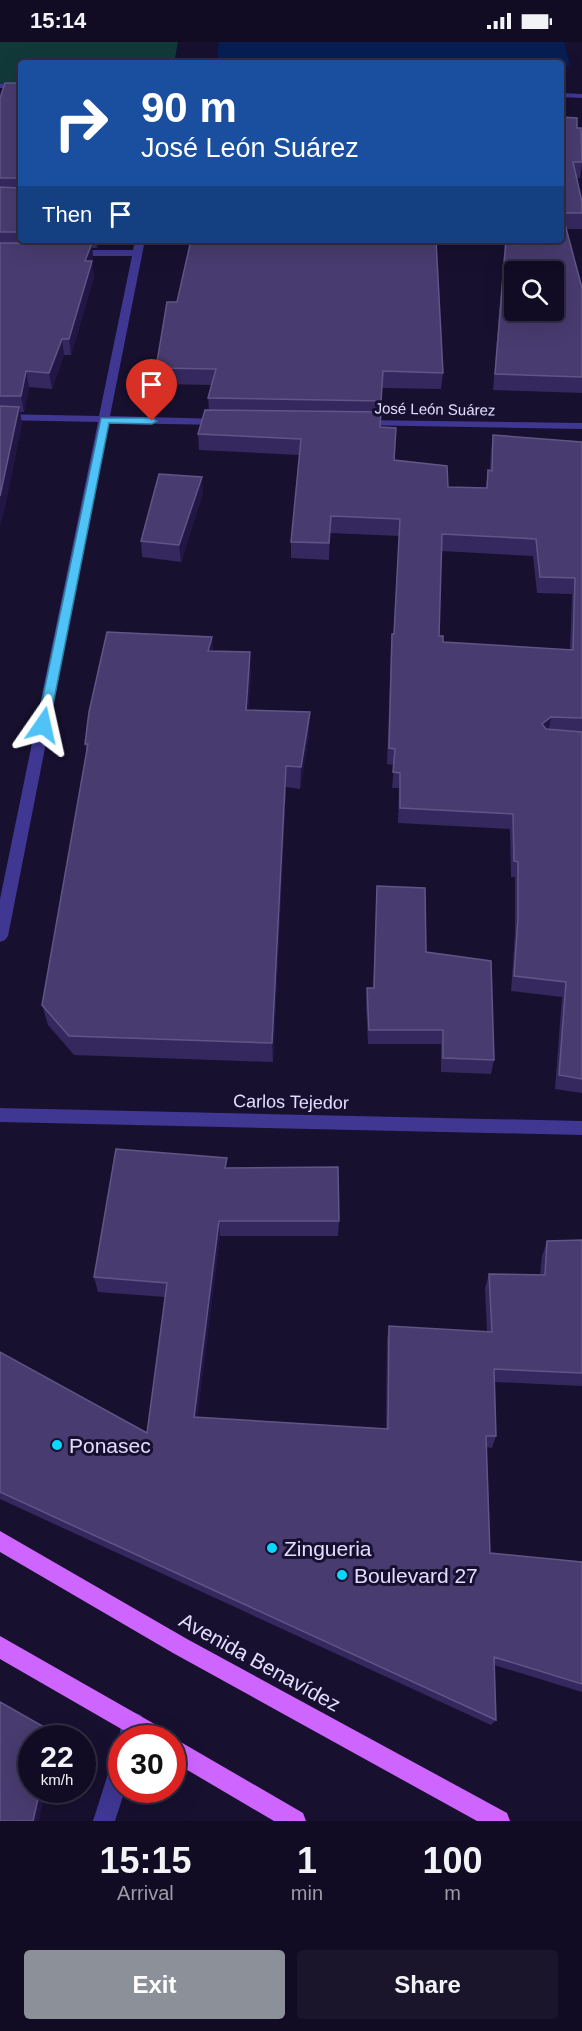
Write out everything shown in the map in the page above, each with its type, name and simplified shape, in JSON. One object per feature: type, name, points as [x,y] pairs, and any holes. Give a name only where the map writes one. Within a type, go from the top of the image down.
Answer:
[{"type":"main road","name":"Avenida Benavídez","points":[[0,1541],[180,1646],[499,1821]]},
{"type":"main road","points":[[0,1647],[122,1725]]},
{"type":"main road","points":[[186,1756],[295,1821]]},
{"type":"street","points":[[0,86],[18,86]]},
{"type":"street","points":[[564,95],[582,96]]},
{"type":"street","points":[[0,936],[139,243]]},
{"type":"street","points":[[69,253],[137,253]]},
{"type":"street","points":[[0,417],[236,422]]},
{"type":"street","name":"José León Suárez","points":[[343,423],[582,426]]},
{"type":"street","name":"Carlos Tejedor","points":[[0,1115],[582,1128]]},
{"type":"street","points":[[104,1821],[110,1803]]},
{"type":"green space","points":[[0,42],[178,42],[175,60],[18,60],[18,86],[0,86]]},
{"type":"water","points":[[219,42],[564,42],[570,65],[564,68],[564,60],[217,60]]},
{"type":"building","points":[[5,83],[18,83],[18,178],[0,178],[0,98]]},
{"type":"building","points":[[564,117],[577,118],[577,128],[581,128],[582,162],[573,162],[582,202],[582,213],[564,213]]},
{"type":"building","points":[[0,187],[18,188],[18,232],[0,232]]},
{"type":"building","points":[[564,220],[582,288],[582,377],[495,374],[504,264],[504,321],[564,321],[564,261],[504,261],[506,243],[564,243]]},
{"type":"building","points":[[0,243],[92,243],[85,261],[92,261],[69,339],[62,339],[49,373],[26,371],[21,396],[0,396]]},
{"type":"building","points":[[190,243],[436,243],[443,373],[383,371],[381,401],[208,398],[216,369],[156,368],[167,302],[177,302]]},
{"type":"building","points":[[0,406],[19,407],[0,496]]},
{"type":"building","points":[[205,410],[381,412],[380,427],[396,428],[394,460],[447,466],[448,487],[487,488],[488,470],[492,471],[493,435],[582,442],[582,718],[551,717],[542,724],[546,729],[582,732],[582,1079],[559,1075],[566,982],[514,976],[518,918],[518,862],[514,861],[513,814],[400,808],[400,773],[393,772],[395,749],[389,748],[392,634],[394,634],[400,519],[331,516],[329,543],[291,542],[301,439],[198,434]],"holes":[[[442,534],[536,539],[540,577],[575,578],[573,650],[443,642],[443,636],[439,636]]]},
{"type":"building","points":[[159,474],[202,477],[179,545],[141,541]]},
{"type":"building","points":[[107,632],[212,637],[208,651],[250,652],[246,710],[310,712],[301,767],[286,766],[272,1043],[69,1036],[42,1005],[88,744],[85,744],[89,712]]},
{"type":"building","points":[[377,886],[425,888],[426,952],[491,961],[494,1060],[443,1058],[443,1030],[369,1030],[367,988],[374,988]]},
{"type":"building","points":[[116,1149],[227,1158],[225,1168],[338,1167],[339,1221],[219,1221],[194,1417],[388,1429],[389,1326],[492,1332],[489,1274],[545,1275],[547,1241],[582,1240],[582,1373],[494,1369],[496,1436],[486,1436],[490,1553],[582,1562],[582,1684],[494,1657],[496,1720],[0,1492],[0,1352],[147,1433],[167,1283],[94,1277]]},
{"type":"building","points":[[0,1702],[41,1725],[18,1725],[18,1803],[37,1803],[33,1821],[0,1821]]},
{"type":"place","name":"Ponasec","points":[[57,1445]]},
{"type":"place","name":"Zingueria","points":[[272,1548]]},
{"type":"place","name":"Boulevard 27","points":[[342,1575]]},
{"type":"route","points":[[43,725],[104,420],[152,421]]}]
